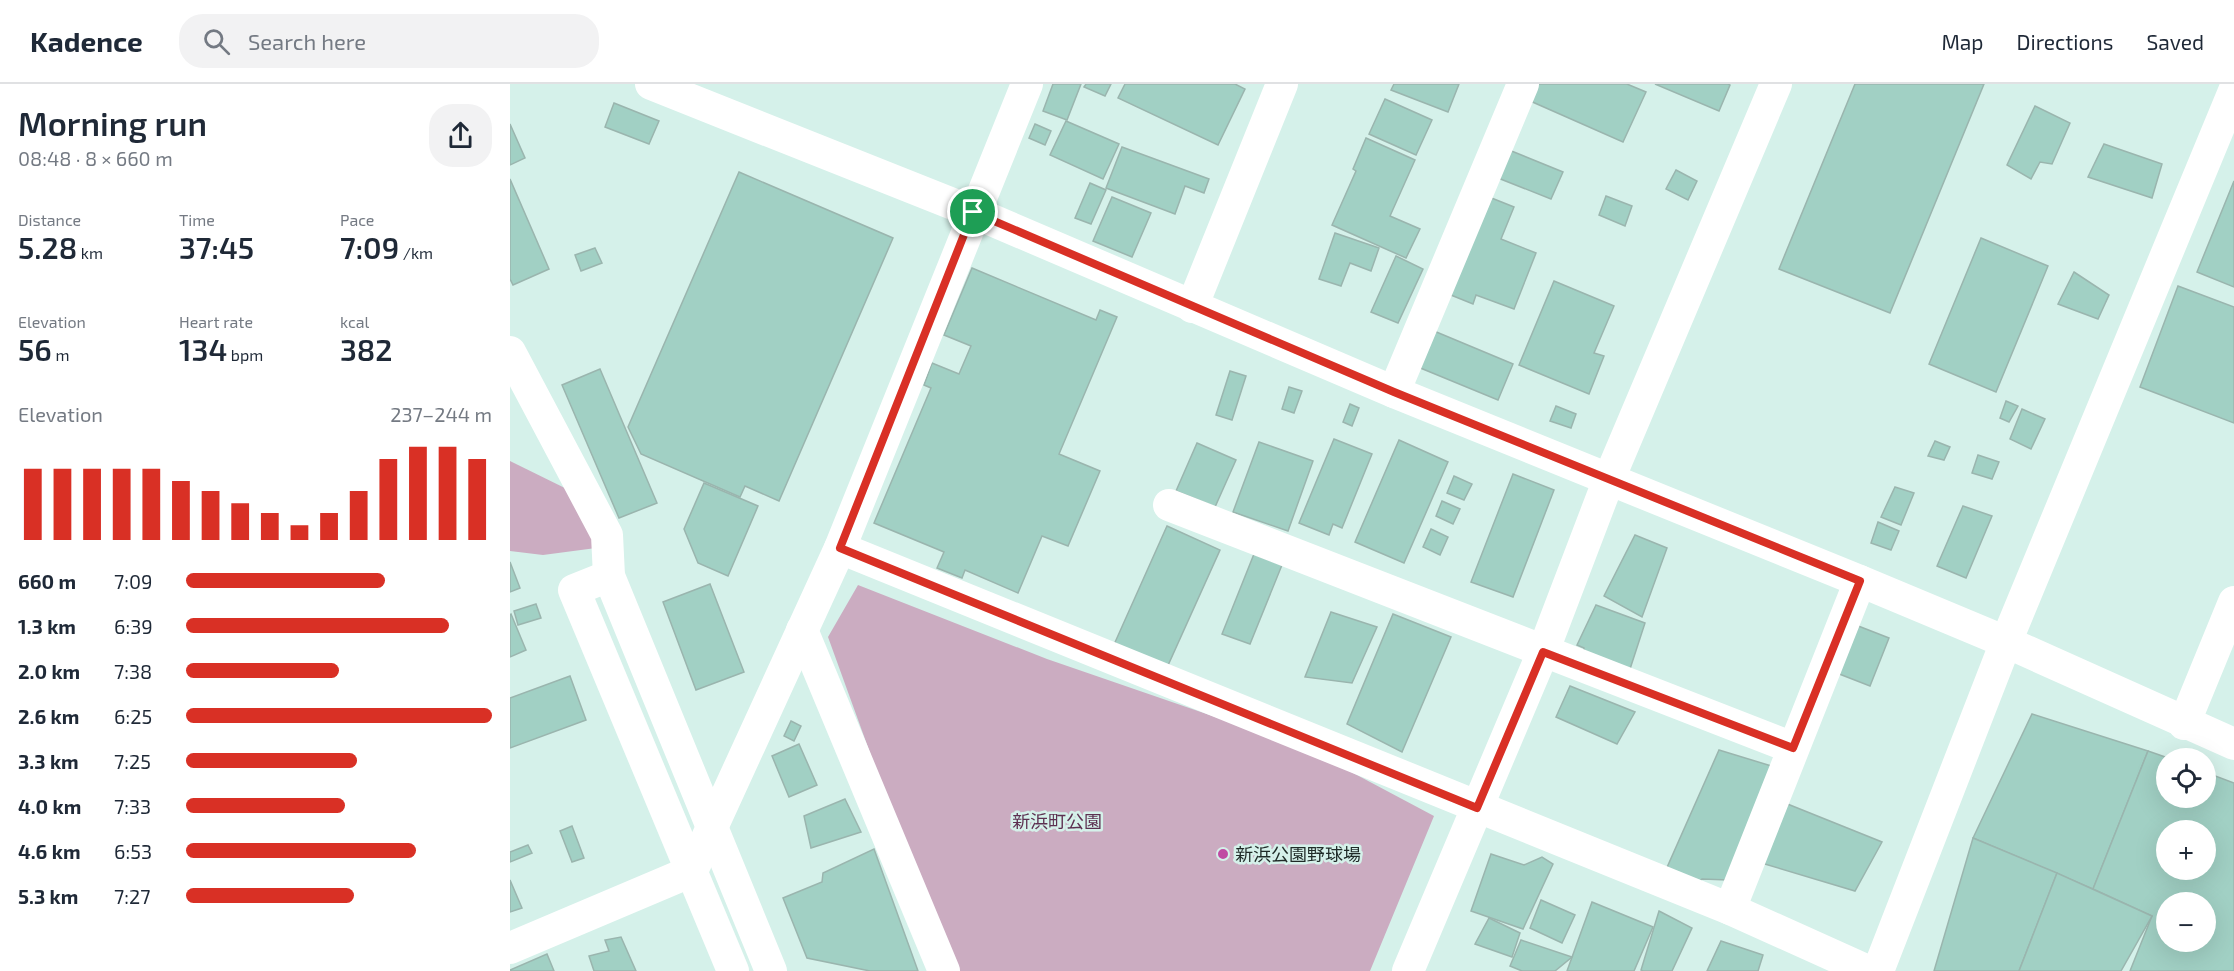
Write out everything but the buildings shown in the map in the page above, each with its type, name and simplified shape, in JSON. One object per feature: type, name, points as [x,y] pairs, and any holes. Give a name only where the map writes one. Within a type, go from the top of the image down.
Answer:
[{"type":"street","points":[[651,84],[973,212],[1394,392],[1860,581],[2006,642],[2184,724],[2234,744]]},
{"type":"street","points":[[510,948],[692,870],[840,548],[973,212],[1027,84]]},
{"type":"street","points":[[1192,307],[1282,84]]},
{"type":"street","points":[[1394,392],[1522,84]]},
{"type":"street","points":[[1409,971],[1543,652],[1609,479],[1776,84]]},
{"type":"street","points":[[1878,971],[2006,642],[2234,91]]},
{"type":"street","points":[[510,352],[607,535],[609,576],[771,971]]},
{"type":"street","points":[[1169,505],[1793,748]]},
{"type":"street","points":[[840,548],[1730,909],[1868,971]]},
{"type":"street","points":[[609,576],[574,590],[733,971]]},
{"type":"street","points":[[1730,909],[1860,581]]},
{"type":"street","points":[[2184,724],[2234,602]]},
{"type":"street","points":[[802,630],[944,971]]},
{"type":"green space","points":[[510,461],[577,494],[596,548],[543,555],[510,551]]},
{"type":"green space","name":"新浜町公園","points":[[858,585],[1047,659],[1308,749],[1434,816],[1370,971],[957,971],[894,819],[828,637]]},
{"type":"place","name":"新浜公園野球場","points":[[1223,854]]},
{"type":"route","points":[[973,212],[1394,392],[1860,581],[1793,748],[1543,652],[1477,808],[840,548],[973,212]]}]
